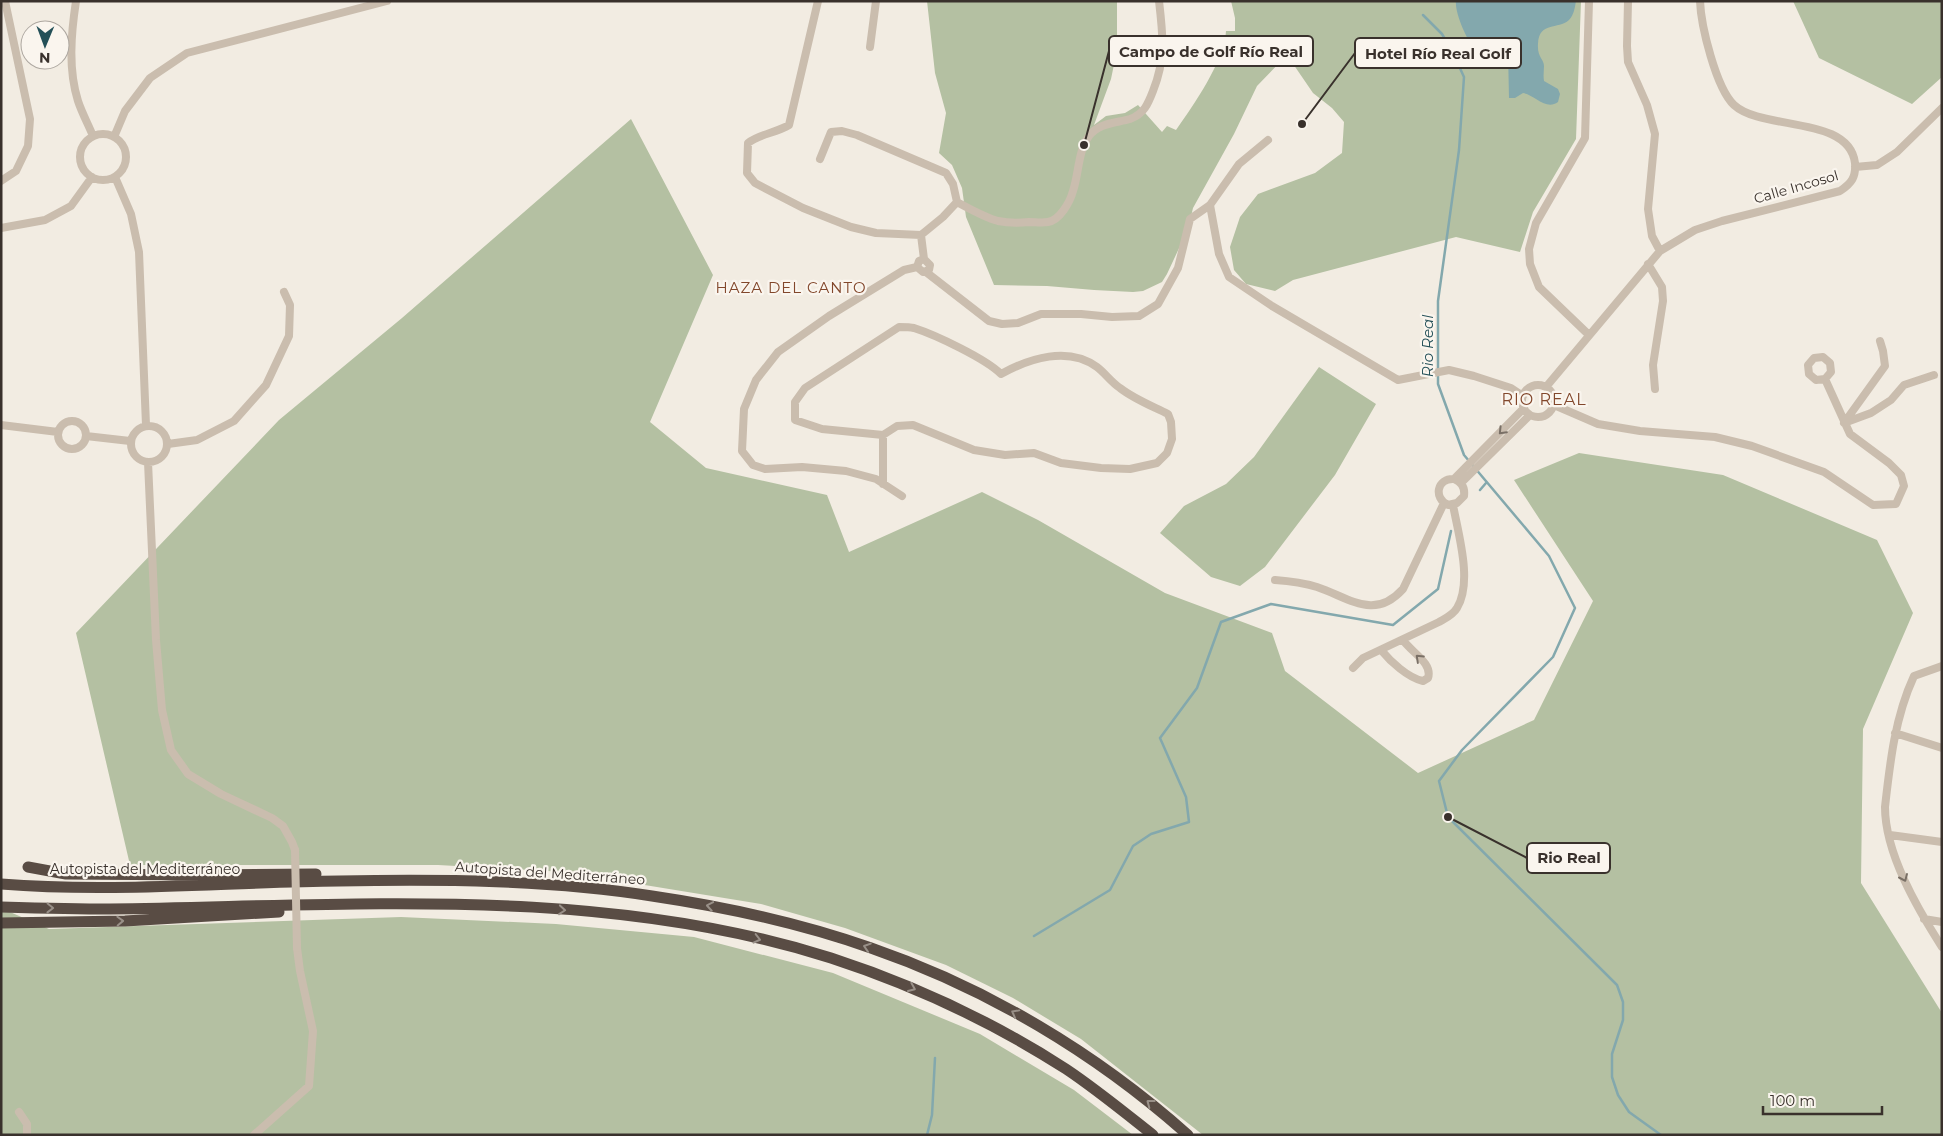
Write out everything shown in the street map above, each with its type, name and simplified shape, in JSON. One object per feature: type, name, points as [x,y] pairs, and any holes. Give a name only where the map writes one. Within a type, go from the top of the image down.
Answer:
[{"type":"highway","points":[[28,867],[66,874],[449,874],[485,882]]},
{"type":"highway","name":"Autopista del Mediterráneo","points":[[1,884],[103,887],[339,881],[485,882],[562,886],[649,895],[762,916],[870,947],[956,982],[1045,1030],[1106,1070],[1166,1115],[1188,1135]]},
{"type":"highway","points":[[1,907],[107,909],[399,902],[464,903],[532,907],[631,917],[717,930],[804,950],[859,968],[940,1000],[1032,1048],[1104,1096],[1153,1135]]},
{"type":"highway","points":[[1,923],[125,921],[299,911],[476,910],[532,907]]},
{"type":"street","points":[[1,181],[16,170],[28,146],[30,119],[5,1]]},
{"type":"street","points":[[76,1],[71,28],[72,77],[78,101],[93,136]]},
{"type":"street","points":[[114,137],[126,111],[150,78],[187,53],[387,1]]},
{"type":"street","points":[[818,1],[788,125],[779,131],[754,138],[748,143],[747,173],[755,183],[795,204],[850,227],[876,233],[921,235],[943,217],[957,202]]},
{"type":"street","points":[[870,47],[876,1]]},
{"type":"street","points":[[957,202],[999,221],[1016,223],[1049,222],[1061,213],[1073,191],[1080,159],[1089,136],[1098,128],[1111,122],[1128,119],[1140,114],[1148,104],[1162,69],[1163,31],[1159,1]]},
{"type":"street","points":[[1589,1],[1585,138],[1536,223],[1529,248],[1530,264],[1539,287],[1589,335]]},
{"type":"street","points":[[1628,1],[1628,62],[1647,105],[1655,134],[1648,209],[1652,236],[1660,251]]},
{"type":"street","name":"Calle Incosol","points":[[1546,387],[1660,251],[1695,230],[1722,221],[1840,191],[1852,183],[1855,167],[1854,154],[1846,143],[1830,133],[1753,114],[1735,106],[1723,90],[1704,33],[1700,1]]},
{"type":"street","points":[[1855,167],[1877,165],[1897,152],[1942,108]]},
{"type":"street","points":[[820,159],[831,132],[842,131],[857,135],[946,173],[953,184],[957,202]]},
{"type":"street","points":[[103,134],[114,137],[119,141],[124,150],[126,158],[123,169],[115,177],[102,180],[92,177],[82,166],[80,157],[82,147],[93,136],[103,134]]},
{"type":"street","points":[[918,266],[921,271],[926,272],[989,321],[1002,324],[1018,323],[1041,314],[1081,314],[1112,317],[1139,316],[1158,304],[1178,268],[1190,219],[1210,205],[1239,164],[1268,140]]},
{"type":"street","points":[[1,228],[45,220],[71,206],[92,177]]},
{"type":"street","points":[[115,177],[131,214],[139,252],[146,425]]},
{"type":"street","points":[[1210,205],[1219,254],[1229,278],[1272,306],[1398,380],[1449,370],[1511,388],[1523,396]]},
{"type":"street","points":[[921,235],[924,259],[930,265],[929,270],[926,272]]},
{"type":"street","points":[[918,266],[919,261],[924,259]]},
{"type":"street","points":[[1648,264],[1662,286],[1663,301],[1653,365],[1655,389]]},
{"type":"street","points":[[902,496],[876,479],[846,471],[802,467],[765,469],[753,465],[742,451],[744,409],[756,380],[778,352],[829,316],[904,270],[918,266]]},
{"type":"street","points":[[168,444],[197,440],[234,421],[266,385],[290,336],[290,305],[284,292]]},
{"type":"street","points":[[899,327],[913,328],[937,338],[993,366],[1001,374],[1020,364],[1045,357],[1075,356],[1096,367],[1119,388],[1168,414],[1171,422],[1172,439],[1168,453],[1157,462],[1130,469],[1111,469],[1061,463],[1034,453],[1004,455],[974,450],[913,425],[897,426],[883,435],[822,429],[795,420],[795,402],[805,388],[899,327]]},
{"type":"street","points":[[1844,423],[1885,366],[1880,341]]},
{"type":"street","points":[[1844,423],[1871,413],[1891,400],[1904,386],[1934,375]]},
{"type":"street","points":[[1554,406],[1598,424],[1640,431],[1715,436],[1752,446],[1824,472],[1873,505],[1896,504],[1904,486],[1901,475],[1889,463],[1850,434],[1825,379]]},
{"type":"street","points":[[1537,385],[1546,387],[1552,392],[1554,406],[1551,411],[1542,417],[1530,415],[1524,408],[1523,396],[1529,388],[1537,385]]},
{"type":"street","points":[[1458,481],[1464,469],[1524,408]]},
{"type":"street","points":[[1458,481],[1464,496],[1453,505],[1444,503],[1438,496],[1439,486],[1445,480],[1458,481],[1472,474],[1530,415]]},
{"type":"street","points":[[74,421],[81,424],[85,429],[86,436],[84,443],[78,448],[70,449],[63,446],[59,440],[58,432],[61,426],[67,422],[74,421]]},
{"type":"street","points":[[1,425],[58,432]]},
{"type":"street","points":[[146,425],[154,426],[166,436],[168,444],[166,451],[156,461],[148,462],[141,460],[135,456],[131,449],[130,441],[135,430],[146,425]]},
{"type":"street","points":[[883,435],[883,484]]},
{"type":"street","points":[[86,436],[130,441]]},
{"type":"street","points":[[148,462],[156,640],[162,710],[171,750],[188,774],[221,794],[272,818],[283,826],[292,842],[294,850],[297,948],[313,1031],[309,1086],[254,1135]]},
{"type":"street","points":[[1274,580],[1314,586],[1366,606],[1385,604],[1395,598],[1403,589],[1444,503]]},
{"type":"street","points":[[1353,668],[1363,658],[1450,616],[1457,608],[1463,595],[1464,579],[1453,505]]},
{"type":"street","points":[[1381,650],[1387,657],[1417,680],[1423,681],[1428,678],[1429,667],[1407,647],[1403,640]]},
{"type":"street","points":[[1942,666],[1914,676],[1905,696],[1896,732],[1885,807],[1885,820],[1892,848],[1904,878],[1924,919],[1942,947]]},
{"type":"street","points":[[1896,732],[1942,748]]},
{"type":"street","points":[[1890,835],[1942,842]]},
{"type":"street","points":[[1924,919],[1942,922]]},
{"type":"street","points":[[19,1112],[26,1124],[27,1135]]},
{"type":"green space","points":[[927,1],[1117,1],[1117,50],[1111,79],[1094,125],[1106,116],[1125,113],[1138,105],[1162,132],[1167,126],[1176,130],[1199,96],[1214,69],[1224,43],[1226,31],[1235,31],[1235,18],[1231,1],[1581,1],[1576,139],[1533,212],[1520,252],[1456,237],[1293,280],[1275,291],[1246,284],[1234,270],[1230,247],[1240,217],[1258,194],[1315,173],[1342,153],[1344,122],[1332,108],[1313,93],[1287,55],[1257,86],[1234,134],[1193,208],[1188,229],[1162,282],[1143,291],[1133,292],[1047,286],[994,285],[966,217],[962,188],[952,165],[939,153],[946,113],[935,73]]},
{"type":"green space","points":[[1793,1],[1942,1],[1942,77],[1912,104],[1819,58]]},
{"type":"green space","points":[[631,119],[713,275],[650,422],[706,468],[827,495],[849,552],[982,492],[1038,520],[1165,593],[1272,633],[1285,671],[1418,773],[1534,720],[1593,601],[1514,480],[1579,453],[1723,475],[1877,540],[1913,613],[1863,729],[1861,883],[1942,1013],[1942,1135],[1203,1135],[1081,1039],[1013,998],[946,965],[845,928],[761,904],[565,872],[438,865],[130,865],[76,633],[279,420],[402,318]]},
{"type":"green space","points":[[1319,367],[1376,404],[1335,475],[1265,567],[1240,586],[1211,577],[1160,533],[1184,506],[1226,484],[1254,457]]},
{"type":"green space","points":[[1,912],[10,912],[49,929],[401,917],[556,924],[694,937],[833,973],[980,1034],[1074,1090],[1133,1135],[1,1135]]},
{"type":"water","points":[[1456,1],[1576,1],[1569,20],[1560,25],[1545,29],[1539,37],[1538,48],[1539,55],[1544,64],[1544,81],[1558,89],[1560,94],[1558,102],[1549,105],[1545,104],[1523,93],[1515,98],[1509,98],[1508,51],[1505,48],[1498,48],[1491,58],[1485,58],[1478,53],[1462,27],[1458,17]]},
{"type":"waterway","name":"Rio Real","points":[[1423,15],[1442,34],[1464,77],[1459,150],[1438,301],[1438,384],[1464,455],[1549,556],[1575,608],[1553,657],[1462,750],[1439,781],[1448,817],[1617,985],[1623,1002],[1623,1020],[1612,1054],[1612,1077],[1618,1095],[1629,1112],[1661,1135]]},
{"type":"waterway","points":[[1480,490],[1486,483]]},
{"type":"waterway","points":[[1034,936],[1110,890],[1133,846],[1151,834],[1189,822],[1186,797],[1160,738],[1197,688],[1221,622],[1271,604],[1393,625],[1438,589],[1451,531]]},
{"type":"waterway","points":[[927,1135],[932,1115],[935,1058]]},
{"type":"place","name":"Hotel Río Real Golf","points":[[1302,124]]},
{"type":"place","name":"Campo de Golf Río Real","points":[[1084,145]]},
{"type":"place","name":"Rio Real","points":[[1448,817]]},
{"type":"district","name":"HAZA DEL CANTO","points":[[791,287]]},
{"type":"district","name":"RIO REAL","points":[[1544,399]]}]
